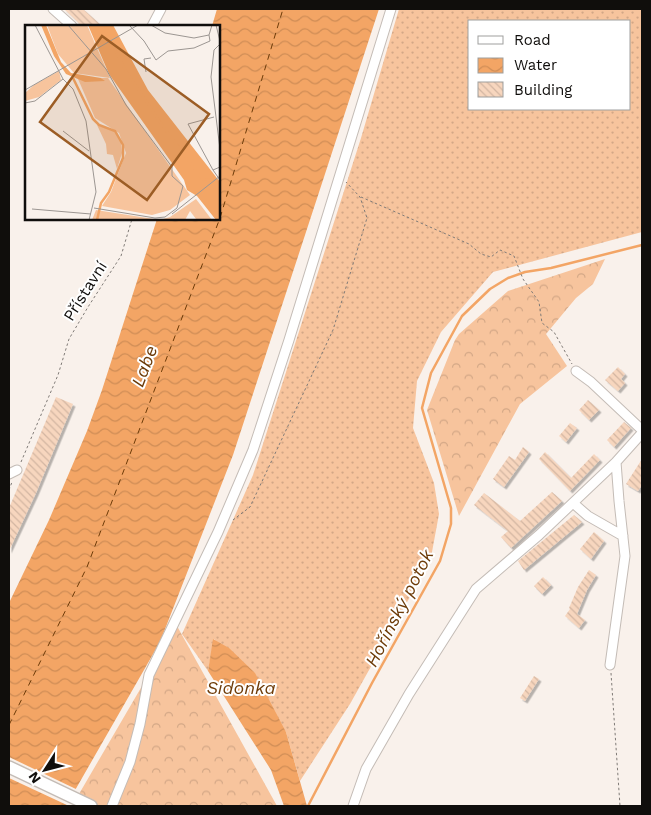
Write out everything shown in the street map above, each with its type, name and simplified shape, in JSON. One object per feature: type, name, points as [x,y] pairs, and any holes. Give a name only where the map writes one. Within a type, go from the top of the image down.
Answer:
[{"type":"main road","points":[[9,767],[91,806]]},
{"type":"street","points":[[53,9],[71,25]]},
{"type":"street","points":[[153,25],[161,9]]},
{"type":"street","points":[[112,806],[130,762],[140,724],[149,676],[218,532],[253,450],[289,340],[390,9]]},
{"type":"street","points":[[352,806],[366,769],[409,694],[476,589],[573,503],[616,462],[642,431],[591,382],[576,371]]},
{"type":"street","points":[[610,665],[625,556],[616,462]]},
{"type":"street","points":[[573,503],[588,516],[623,536]]},
{"type":"path","points":[[231,522],[250,507],[333,330],[367,218],[360,197],[339,174]]},
{"type":"path","points":[[360,197],[469,244],[481,254],[491,256],[500,250],[514,256],[523,278],[539,302],[542,323],[554,332],[576,371]]},
{"type":"path","name":"Přístavní","points":[[9,490],[13,472],[58,375],[70,339],[121,256],[132,220]]},
{"type":"path","points":[[610,665],[620,806]]},
{"type":"green space","points":[[399,9],[642,9],[642,232],[493,272],[441,332],[417,381],[413,428],[434,483],[439,514],[432,552],[420,579],[350,704],[300,781],[286,732],[214,639],[208,671],[182,634],[253,475],[361,138]]},
{"type":"green space","points":[[605,259],[593,284],[576,298],[546,334],[567,366],[520,404],[459,516],[427,410],[455,340],[459,334],[508,291]]},
{"type":"green space","points":[[177,626],[277,806],[72,806]]},
{"type":"water","name":"Labe","points":[[217,9],[379,9],[233,455],[160,642],[66,806],[9,806],[9,603],[49,520],[87,431],[157,220],[220,220],[220,25],[212,25]]},
{"type":"water","name":"Sidonka","points":[[213,639],[229,648],[255,673],[286,732],[307,806],[284,806],[271,770],[208,671]]},
{"type":"pier","points":[[9,757],[78,790],[69,806],[9,778]]},
{"type":"building","points":[[64,9],[83,9],[101,25],[81,25]]},
{"type":"building","points":[[618,367],[625,374],[621,379],[625,383],[618,391],[605,380]]},
{"type":"building","points":[[56,397],[73,404],[36,493],[9,551],[9,508]]},
{"type":"building","points":[[588,400],[599,410],[589,420],[579,410]]},
{"type":"building","points":[[624,422],[631,428],[614,447],[607,440]]},
{"type":"building","points":[[570,423],[577,428],[566,442],[559,436]]},
{"type":"building","points":[[523,447],[529,452],[504,487],[493,479],[509,456],[515,460]]},
{"type":"building","points":[[545,452],[571,478],[594,454],[600,460],[570,491],[539,459]]},
{"type":"building","points":[[642,459],[642,485],[638,491],[626,484]]},
{"type":"building","points":[[552,492],[562,501],[511,548],[501,537],[508,531],[474,505],[484,493],[520,521]]},
{"type":"building","points":[[574,515],[582,522],[524,570],[518,561]]},
{"type":"building","points":[[594,532],[604,541],[591,559],[580,549]]},
{"type":"building","points":[[589,570],[596,575],[587,590],[577,614],[585,620],[579,628],[565,616],[570,609],[578,587]]},
{"type":"building","points":[[543,577],[551,585],[542,594],[534,586]]},
{"type":"building","points":[[534,676],[539,679],[525,701],[520,698]]},
{"type":"waterway","name":"Hořínský potok","points":[[308,806],[372,683],[440,561],[451,524],[451,508],[422,408],[431,373],[462,316],[490,289],[508,278],[525,272],[551,268],[642,245]]},
{"type":"ferry route","points":[[220,218],[283,9]]},
{"type":"ferry route","points":[[9,725],[87,567],[219,220]]}]
